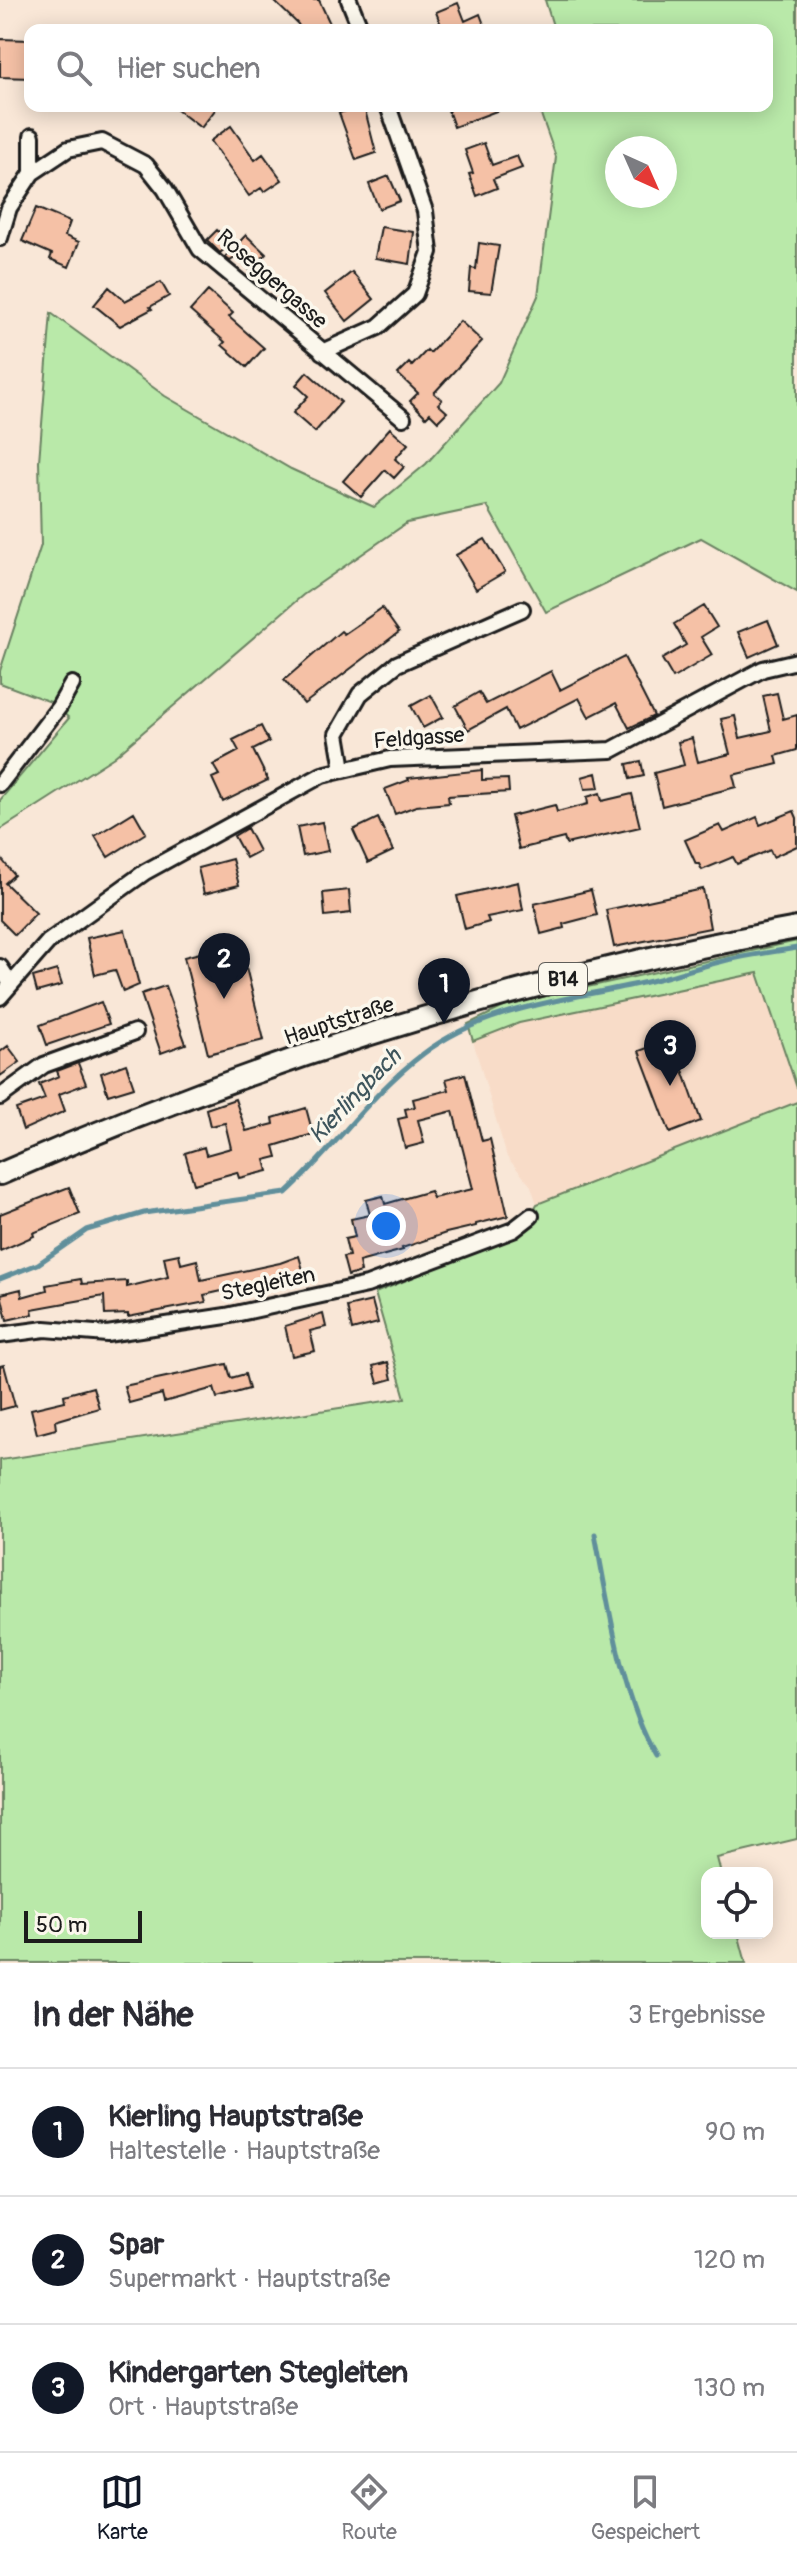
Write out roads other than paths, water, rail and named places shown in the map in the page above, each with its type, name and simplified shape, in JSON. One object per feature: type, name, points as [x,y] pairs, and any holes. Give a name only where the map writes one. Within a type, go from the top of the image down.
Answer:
[{"type":"main road","name":"Hauptstraße","points":[[0,1174],[138,1116],[334,1046],[525,988],[797,928]]},
{"type":"street","points":[[353,1],[359,24]]},
{"type":"street","name":"Roseggergasse","points":[[322,352],[378,327],[415,294],[430,252],[425,211],[390,112]]},
{"type":"street","points":[[32,136],[32,173]]},
{"type":"street","name":"Roseggergasse","points":[[0,238],[9,208],[32,173],[68,149],[102,142],[146,165],[165,189],[200,249],[403,418]]},
{"type":"street","points":[[343,769],[337,734],[360,694],[397,664],[522,609]]},
{"type":"street","name":"Feldgasse","points":[[0,997],[48,942],[145,872],[322,775],[390,759],[612,750],[763,669],[797,661]]},
{"type":"street","points":[[0,784],[59,707],[72,684]]},
{"type":"street","points":[[0,967],[11,984]]},
{"type":"street","points":[[0,1097],[44,1065],[135,1032]]},
{"type":"street","name":"Stegleiten","points":[[0,1335],[45,1329],[107,1334],[226,1316],[367,1285],[513,1230],[531,1216]]},
{"type":"waterway","name":"Kierlingbach","points":[[0,1279],[38,1264],[87,1230],[144,1213],[286,1193],[404,1069],[447,1038],[473,1025],[557,1000],[642,983],[752,955],[797,948]]},
{"type":"waterway","points":[[595,1534],[625,1677],[644,1732],[656,1756]]},
{"type":"place","name":"Spar","points":[[224,999]]},
{"type":"place","name":"Kierling Hauptstraße","points":[[444,1024]]},
{"type":"place","name":"Kindergarten Stegleiten","points":[[670,1086]]}]
